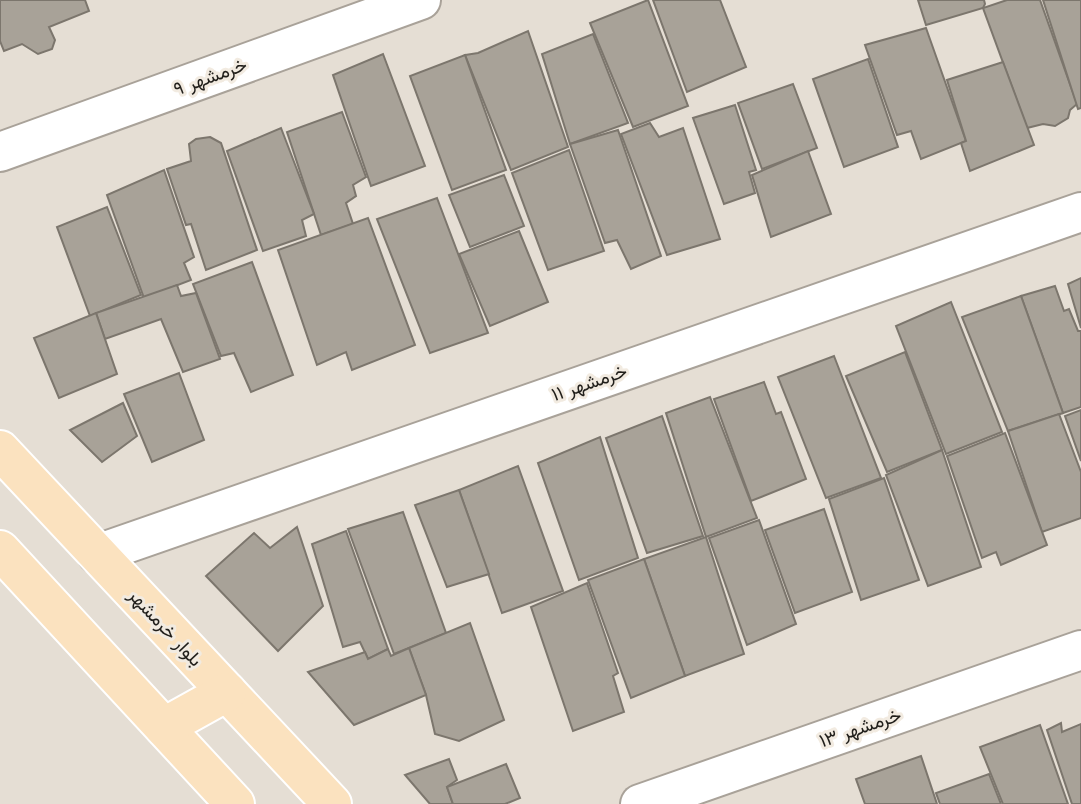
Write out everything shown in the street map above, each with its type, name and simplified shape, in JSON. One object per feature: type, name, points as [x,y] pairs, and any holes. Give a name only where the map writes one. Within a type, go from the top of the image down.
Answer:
[{"type":"main road","name":"بلوار خرمشهر","points":[[0,450],[332,804]]},
{"type":"main road","points":[[4,560],[235,804]]},
{"type":"main road","points":[[164,727],[227,692]]},
{"type":"street","name":"خرمشهر ۹","points":[[0,152],[421,0]]},
{"type":"street","name":"خرمشهر ۱۱","points":[[97,554],[1081,212]]},
{"type":"street","name":"خرمشهر ۱۳","points":[[640,804],[1081,650]]},
{"type":"building","points":[[0,0],[85,0],[89,11],[49,27],[55,40],[52,49],[38,54],[22,44],[4,51],[0,41]]},
{"type":"building","points":[[648,0],[688,106],[633,127],[590,23]]},
{"type":"building","points":[[653,0],[720,0],[746,67],[687,92]]},
{"type":"building","points":[[918,0],[984,0],[985,4],[983,8],[926,25]]},
{"type":"building","points":[[1007,0],[1040,0],[1077,104],[1070,110],[1068,118],[1055,126],[1043,124],[1027,128],[983,8]]},
{"type":"building","points":[[1043,0],[1081,0],[1081,108],[1078,109]]},
{"type":"building","points":[[926,28],[966,141],[921,159],[911,131],[897,135],[865,45]]},
{"type":"building","points":[[528,31],[568,147],[511,170],[465,55],[478,53]]},
{"type":"building","points":[[593,34],[628,123],[570,144],[542,54]]},
{"type":"building","points":[[383,54],[425,166],[371,186],[333,75]]},
{"type":"building","points":[[465,55],[506,170],[452,190],[410,76]]},
{"type":"building","points":[[868,59],[898,147],[844,167],[813,79]]},
{"type":"building","points":[[1003,62],[1034,145],[970,171],[961,143],[966,141],[947,80]]},
{"type":"building","points":[[793,84],[817,148],[762,169],[738,103]]},
{"type":"building","points":[[735,105],[756,170],[749,172],[755,193],[724,204],[693,118]]},
{"type":"building","points":[[342,112],[366,177],[353,185],[356,196],[346,203],[353,224],[321,235],[287,132]]},
{"type":"building","points":[[650,123],[659,137],[683,128],[720,239],[667,255],[621,134]]},
{"type":"building","points":[[281,128],[314,214],[302,220],[306,236],[263,251],[227,151]]},
{"type":"building","points":[[618,130],[661,256],[631,269],[617,240],[605,243],[570,144]]},
{"type":"building","points":[[210,137],[221,143],[257,250],[206,270],[191,224],[186,225],[167,169],[191,161],[189,144],[196,139]]},
{"type":"building","points":[[569,150],[604,251],[548,270],[512,173]]},
{"type":"building","points":[[808,151],[831,214],[771,237],[752,175]]},
{"type":"building","points":[[164,170],[194,257],[184,263],[191,280],[144,298],[107,195]]},
{"type":"building","points":[[504,175],[524,226],[470,247],[449,195]]},
{"type":"building","points":[[437,198],[488,333],[430,353],[377,219]]},
{"type":"building","points":[[107,207],[141,295],[90,316],[57,227]]},
{"type":"building","points":[[368,218],[415,345],[352,370],[346,352],[317,365],[278,250]]},
{"type":"building","points":[[519,231],[548,302],[490,326],[459,254]]},
{"type":"building","points":[[252,262],[293,375],[251,392],[234,353],[221,356],[193,284]]},
{"type":"building","points":[[1081,278],[1081,328],[1068,284]]},
{"type":"building","points":[[177,285],[181,296],[196,293],[220,359],[183,372],[161,319],[105,339],[96,313]]},
{"type":"building","points":[[1055,286],[1064,311],[1069,309],[1078,331],[1081,331],[1081,407],[1063,413],[1021,296]]},
{"type":"building","points":[[1021,296],[1063,413],[1008,431],[962,317]]},
{"type":"building","points":[[951,302],[1002,432],[946,454],[896,326]]},
{"type":"building","points":[[96,313],[117,374],[59,398],[34,338]]},
{"type":"building","points":[[905,352],[942,450],[887,472],[846,376]]},
{"type":"building","points":[[834,356],[881,478],[826,498],[778,377]]},
{"type":"building","points":[[179,373],[204,440],[152,462],[124,394]]},
{"type":"building","points":[[764,382],[776,414],[781,412],[806,479],[751,501],[714,399]]},
{"type":"building","points":[[710,397],[757,518],[706,537],[666,413]]},
{"type":"building","points":[[123,403],[137,436],[102,462],[70,430]]},
{"type":"building","points":[[1081,410],[1081,461],[1065,416]]},
{"type":"building","points":[[1059,414],[1081,472],[1081,518],[1042,532],[1008,431]]},
{"type":"building","points":[[662,416],[703,536],[647,553],[606,438]]},
{"type":"building","points":[[1005,433],[1047,545],[1001,565],[996,552],[982,558],[947,456]]},
{"type":"building","points":[[600,437],[638,558],[579,580],[538,463]]},
{"type":"building","points":[[942,450],[981,567],[928,586],[886,475]]},
{"type":"building","points":[[518,466],[563,591],[502,613],[459,490]]},
{"type":"building","points":[[884,478],[919,580],[861,600],[829,499]]},
{"type":"building","points":[[459,490],[489,574],[447,587],[415,505]]},
{"type":"building","points":[[824,509],[852,592],[795,613],[765,530]]},
{"type":"building","points":[[403,512],[446,633],[394,654],[348,529]]},
{"type":"building","points":[[759,520],[796,624],[747,645],[709,538]]},
{"type":"building","points":[[297,527],[323,606],[278,651],[206,576],[254,533],[270,548]]},
{"type":"building","points":[[346,531],[388,649],[368,659],[360,642],[343,647],[312,544]]},
{"type":"building","points":[[706,537],[744,654],[685,676],[644,559]]},
{"type":"building","points":[[644,559],[685,676],[631,698],[588,580]]},
{"type":"building","points":[[587,583],[618,673],[613,676],[624,712],[573,731],[531,607]]},
{"type":"building","points":[[470,623],[504,720],[459,741],[435,734],[426,695],[409,648]]},
{"type":"building","points":[[409,648],[426,695],[354,725],[308,672],[365,652],[368,659],[388,649],[391,656]]},
{"type":"building","points":[[1061,723],[1062,732],[1081,724],[1081,804],[1072,804],[1047,730]]},
{"type":"building","points":[[1040,725],[1068,804],[1003,804],[980,747]]},
{"type":"building","points":[[921,756],[937,804],[865,804],[856,779]]},
{"type":"building","points":[[449,759],[457,780],[447,787],[453,804],[430,804],[405,775]]},
{"type":"building","points":[[506,764],[520,798],[505,804],[453,804],[447,787]]},
{"type":"building","points":[[989,774],[1001,804],[940,804],[936,793]]}]
